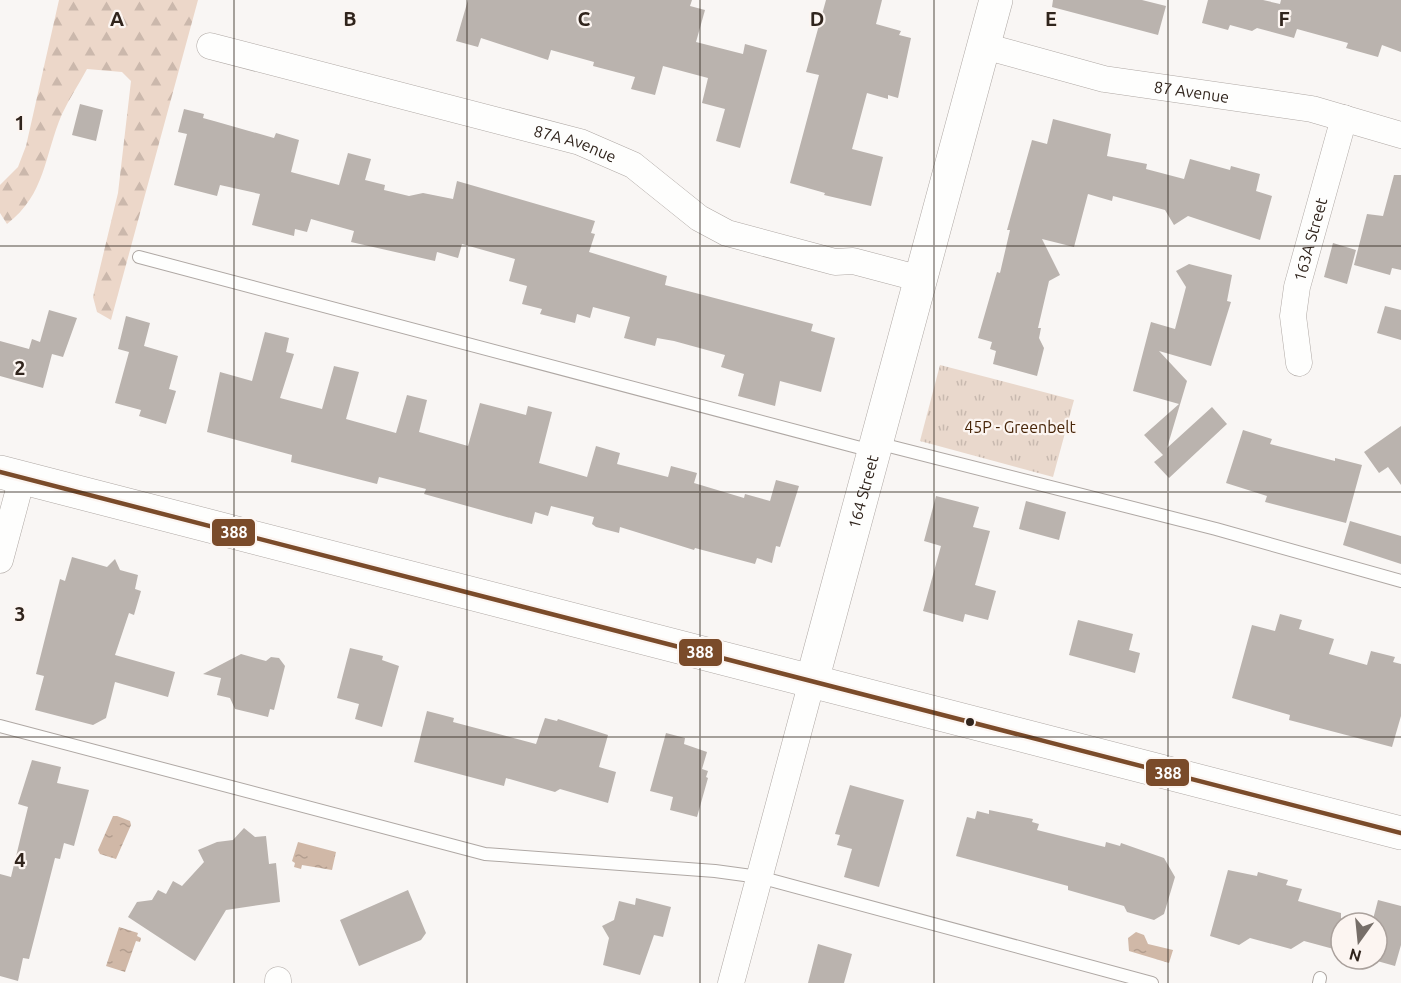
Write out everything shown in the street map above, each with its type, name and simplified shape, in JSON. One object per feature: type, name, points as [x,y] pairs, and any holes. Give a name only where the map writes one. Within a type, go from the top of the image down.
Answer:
[{"type":"main road","name":"164 Street","points":[[812,681],[996,0]]},
{"type":"main road","points":[[11,475],[1401,833]]},
{"type":"street","name":"87A Avenue","points":[[210,46],[580,142],[633,165],[699,218],[727,233],[835,262],[853,261],[921,279]]},
{"type":"street","name":"87 Avenue","points":[[984,46],[1104,79],[1301,107],[1401,135]]},
{"type":"street","name":"163A Street","points":[[1299,363],[1293,316],[1297,287],[1344,118]]},
{"type":"street","points":[[0,560],[11,475]]},
{"type":"street","name":"164 Street","points":[[731,983],[812,681]]},
{"type":"lane","points":[[139,257],[875,447],[1216,529],[1401,581]]},
{"type":"lane","points":[[0,726],[485,854],[715,871],[759,877],[1152,983]]},
{"type":"green space","points":[[59,0],[198,0],[111,320],[97,312],[93,297],[118,193],[131,81],[122,72],[87,69],[62,114],[42,174],[30,200],[7,224],[0,213],[0,185],[18,167],[26,146]]},
{"type":"green space","name":"45P - Greenbelt","points":[[940,365],[1074,400],[1053,477],[920,441]]},
{"type":"water","points":[[113,816],[130,821],[131,825],[116,859],[100,854],[98,850]]},
{"type":"water","points":[[298,842],[336,852],[332,870],[302,865],[301,869],[294,867],[295,863],[292,861]]},
{"type":"water","points":[[119,927],[138,933],[137,936],[141,938],[140,942],[136,941],[125,972],[106,966]]},
{"type":"water","points":[[1136,932],[1144,935],[1148,944],[1173,950],[1169,963],[1129,951],[1128,938]]},
{"type":"building","points":[[468,0],[692,0],[690,6],[705,10],[696,42],[743,54],[745,44],[767,50],[740,148],[716,141],[725,109],[702,103],[708,78],[663,66],[655,95],[631,89],[635,77],[593,66],[594,62],[551,50],[548,60],[481,38],[478,47],[456,41]]},
{"type":"building","points":[[826,0],[882,0],[876,24],[901,31],[899,35],[911,38],[898,98],[888,95],[888,99],[867,93],[852,149],[883,157],[871,206],[824,195],[825,193],[790,183],[819,75],[806,72]]},
{"type":"building","points":[[1053,0],[1142,0],[1166,6],[1158,35],[1052,7]]},
{"type":"building","points":[[1208,0],[1263,0],[1280,4],[1281,0],[1401,0],[1401,52],[1382,45],[1378,57],[1346,48],[1348,43],[1297,29],[1294,38],[1257,28],[1252,31],[1230,25],[1228,30],[1202,23]]},
{"type":"building","points":[[80,104],[103,110],[96,141],[72,135]]},
{"type":"building","points":[[184,109],[204,114],[203,118],[274,138],[276,133],[299,140],[291,172],[339,185],[348,153],[371,159],[365,180],[385,185],[384,190],[409,196],[423,193],[453,199],[457,181],[595,221],[591,233],[595,234],[589,252],[667,276],[665,285],[813,324],[811,331],[835,338],[821,392],[780,381],[775,406],[738,396],[744,374],[721,367],[725,355],[657,338],[655,346],[624,338],[630,317],[593,307],[590,318],[577,314],[575,323],[540,314],[542,309],[522,304],[527,286],[509,281],[515,259],[462,244],[458,258],[437,252],[435,261],[351,242],[354,231],[311,219],[307,232],[295,229],[294,236],[252,225],[260,194],[220,185],[217,196],[174,185],[187,134],[178,132]]},
{"type":"building","points":[[1053,119],[1111,134],[1107,156],[1147,164],[1146,169],[1184,179],[1190,159],[1230,170],[1231,166],[1260,174],[1256,191],[1272,196],[1260,240],[1188,216],[1174,225],[1165,210],[1113,196],[1112,201],[1088,194],[1074,247],[1042,239],[1060,275],[1049,281],[1038,328],[1041,328],[1039,338],[1044,348],[1037,376],[993,364],[996,351],[990,349],[992,342],[978,338],[997,272],[1000,273],[1010,230],[1007,230],[1032,140],[1047,144]]},
{"type":"building","points":[[1394,175],[1401,175],[1401,270],[1392,268],[1390,275],[1354,265],[1367,214],[1383,216]]},
{"type":"building","points":[[1333,243],[1356,250],[1347,284],[1324,277]]},
{"type":"building","points":[[1189,264],[1232,275],[1227,301],[1231,302],[1211,366],[1159,351],[1187,381],[1167,448],[1212,407],[1227,424],[1169,478],[1154,462],[1163,455],[1144,435],[1179,404],[1133,391],[1151,322],[1175,329],[1186,287],[1176,271]]},
{"type":"building","points":[[1385,306],[1401,310],[1401,340],[1377,333]]},
{"type":"building","points":[[49,310],[77,318],[63,357],[52,354],[43,388],[0,376],[0,341],[29,349],[32,339],[40,342]]},
{"type":"building","points":[[126,316],[150,323],[144,346],[178,356],[169,389],[176,391],[166,424],[139,416],[141,410],[115,403],[129,352],[118,349]]},
{"type":"building","points":[[265,332],[289,338],[286,352],[294,354],[280,398],[322,409],[334,366],[359,372],[346,419],[396,433],[407,395],[427,400],[419,432],[468,446],[480,403],[526,415],[528,406],[552,412],[539,463],[587,477],[596,446],[620,453],[617,464],[668,477],[671,466],[697,473],[694,483],[744,498],[745,494],[770,501],[776,480],[799,486],[780,547],[776,546],[772,563],[757,558],[755,564],[695,548],[694,550],[620,527],[619,533],[596,527],[592,524],[594,517],[551,506],[548,516],[535,512],[532,524],[424,494],[426,489],[379,477],[377,484],[291,462],[292,455],[207,432],[220,372],[252,381]]},
{"type":"building","points":[[1401,426],[1401,485],[1388,467],[1379,473],[1364,452]]},
{"type":"building","points":[[1243,430],[1272,439],[1270,444],[1335,461],[1335,458],[1362,465],[1346,523],[1265,502],[1267,496],[1226,483]]},
{"type":"building","points":[[936,496],[979,507],[973,527],[990,531],[975,585],[996,591],[988,620],[965,614],[963,622],[923,611],[941,546],[924,541]]},
{"type":"building","points":[[1026,501],[1066,512],[1059,540],[1019,529]]},
{"type":"building","points":[[1350,521],[1401,536],[1401,564],[1343,545]]},
{"type":"building","points":[[72,557],[107,567],[115,559],[120,570],[138,575],[135,589],[141,591],[134,615],[129,613],[115,655],[175,672],[168,697],[115,682],[106,718],[93,725],[35,710],[44,676],[36,674],[60,579],[65,581]]},
{"type":"building","points":[[1280,614],[1302,620],[1299,629],[1334,639],[1329,654],[1367,665],[1371,651],[1395,657],[1393,662],[1401,664],[1401,716],[1392,747],[1289,720],[1290,715],[1232,698],[1252,625],[1275,631]]},
{"type":"building","points":[[1078,620],[1133,634],[1129,650],[1140,653],[1135,673],[1069,655]]},
{"type":"building","points":[[350,648],[383,656],[382,660],[399,666],[382,727],[355,719],[359,704],[337,698]]},
{"type":"building","points":[[241,654],[266,661],[271,657],[279,658],[285,666],[274,710],[270,709],[268,717],[235,709],[230,698],[217,695],[221,678],[203,674]]},
{"type":"building","points":[[427,711],[454,718],[453,722],[536,744],[545,718],[557,721],[558,719],[608,735],[599,767],[616,772],[608,803],[560,789],[555,792],[506,778],[504,786],[414,762]]},
{"type":"building","points":[[666,733],[685,738],[684,744],[707,752],[702,769],[708,771],[706,777],[708,778],[697,817],[670,810],[673,797],[650,791]]},
{"type":"building","points":[[32,760],[61,767],[57,783],[89,790],[74,846],[64,843],[60,859],[55,858],[29,959],[23,958],[18,981],[0,976],[0,874],[11,877],[28,807],[18,804]]},
{"type":"building","points":[[850,785],[904,800],[879,887],[844,877],[852,849],[837,845],[840,835],[835,834]]},
{"type":"building","points":[[989,810],[1033,819],[1032,822],[1039,824],[1037,830],[1105,847],[1106,842],[1120,846],[1121,843],[1164,858],[1175,877],[1164,914],[1154,920],[1127,912],[1124,906],[1068,890],[1068,886],[956,856],[967,817],[975,819],[977,811],[989,814]]},
{"type":"building","points":[[244,828],[255,837],[266,836],[269,864],[276,863],[280,902],[226,910],[195,961],[128,917],[137,902],[152,900],[158,890],[166,894],[173,881],[182,886],[204,862],[198,850],[217,842],[233,840]]},
{"type":"building","points":[[1228,870],[1257,876],[1258,872],[1288,880],[1286,885],[1302,889],[1298,901],[1334,911],[1329,911],[1329,948],[1304,941],[1291,949],[1250,938],[1239,945],[1210,936]]},
{"type":"building","points":[[408,890],[426,933],[421,940],[359,966],[340,920]]},
{"type":"building","points":[[636,898],[671,907],[663,937],[654,935],[640,975],[603,965],[609,938],[602,926],[614,920],[619,901],[635,905]]},
{"type":"building","points":[[1378,900],[1401,906],[1401,945],[1395,966],[1389,964],[1389,911],[1375,911]]},
{"type":"building","points":[[818,944],[852,954],[844,983],[808,983]]},
{"type":"transit line","name":"388","points":[[0,472],[1401,833]]}]
